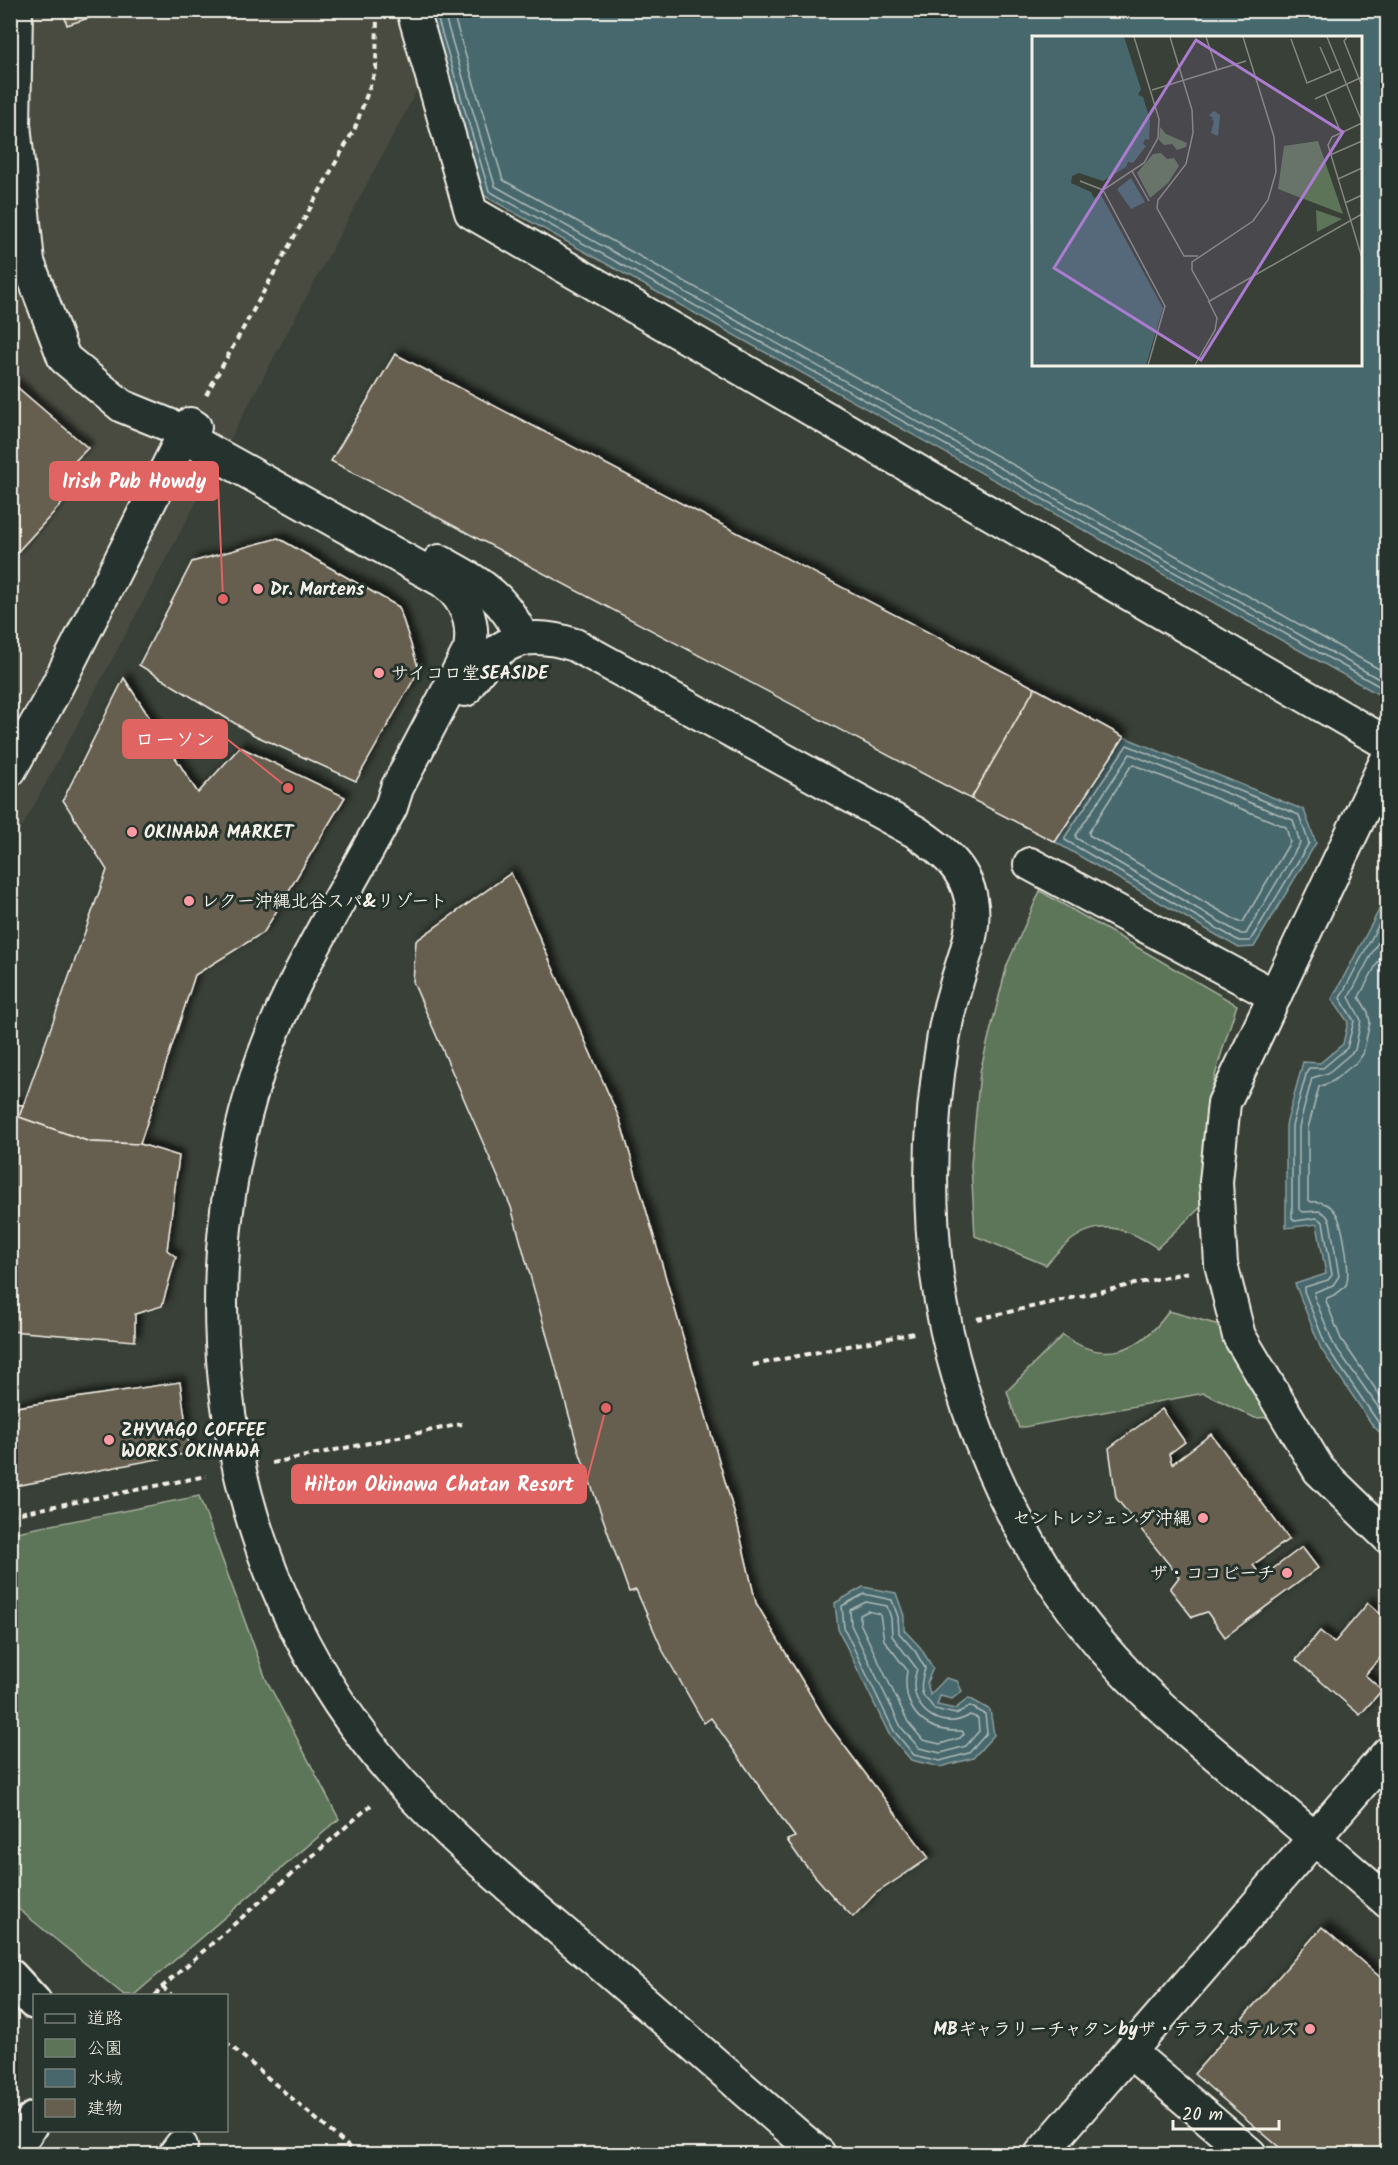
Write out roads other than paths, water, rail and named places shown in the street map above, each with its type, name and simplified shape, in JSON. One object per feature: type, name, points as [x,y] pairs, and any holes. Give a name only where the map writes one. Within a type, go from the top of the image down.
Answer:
[{"type":"street","points":[[16,10],[14,124],[28,262],[64,358],[122,406],[186,431],[487,589],[505,607],[523,639]]},
{"type":"street","points":[[413,10],[471,212],[1388,744]]},
{"type":"street","points":[[10,770],[53,694],[186,431]]},
{"type":"street","points":[[186,431],[443,581],[454,589],[463,602],[473,632],[470,649],[397,788],[391,807],[283,1009],[260,1067],[237,1143],[224,1223],[220,1277],[220,1329],[224,1381],[231,1427],[251,1514],[274,1578],[305,1643],[347,1712],[394,1775],[435,1818],[499,1877],[819,2154]]},
{"type":"street","points":[[391,807],[407,794],[466,688],[480,669],[494,654],[523,639],[540,636],[557,639],[587,650],[916,832],[947,855],[967,885],[971,900],[972,929],[955,986],[939,1067],[933,1118],[931,1201],[937,1275],[950,1343],[973,1420],[1001,1488],[1032,1546],[1074,1609],[1129,1675],[1182,1725],[1388,1902]]},
{"type":"street","points":[[1388,757],[1224,1103],[1216,1182],[1221,1264],[1239,1336],[1319,1470],[1388,1537]]},
{"type":"street","points":[[1030,864],[1275,996]]},
{"type":"street","points":[[1041,2154],[1388,1753]]},
{"type":"street","points":[[10,1976],[33,2001]]},
{"type":"street","points":[[1130,2052],[1250,2154]]},
{"type":"street","points":[[14,2154],[33,2121]]},
{"type":"water","points":[[429,11],[1387,11],[1388,694],[1385,698],[483,195]]},
{"type":"water","points":[[1124,737],[1304,810],[1316,843],[1254,947],[1239,948],[1055,842]]},
{"type":"water","points":[[1387,895],[1387,1439],[1373,1426],[1321,1349],[1295,1284],[1326,1274],[1317,1224],[1286,1228],[1286,1125],[1303,1062],[1320,1063],[1343,1044],[1348,1022],[1332,999]]},
{"type":"water","points":[[863,1587],[896,1593],[904,1616],[904,1630],[920,1647],[933,1668],[927,1682],[930,1695],[946,1678],[957,1681],[962,1691],[952,1699],[940,1696],[937,1705],[955,1709],[969,1698],[990,1710],[994,1735],[973,1758],[940,1767],[911,1760],[889,1734],[838,1629],[835,1603]]},
{"type":"place","name":"Dr. Martens","points":[[258,589]]},
{"type":"place","name":"Irish Pub Howdy","points":[[223,599]]},
{"type":"place","name":"サイコロ堂SEASIDE","points":[[379,673]]},
{"type":"place","name":"ローソン","points":[[288,788]]},
{"type":"place","name":"OKINAWA MARKET","points":[[132,832]]},
{"type":"place","name":"レクー沖縄北谷スパ&リゾート","points":[[189,901]]},
{"type":"place","name":"Hilton Okinawa Chatan Resort","points":[[606,1408]]},
{"type":"place","name":"ZHYVAGO COFFEE WORKS OKINAWA","points":[[109,1440]]},
{"type":"place","name":"セントレジェンダ沖縄","points":[[1203,1518]]},
{"type":"place","name":"ザ・ココビーチ","points":[[1287,1573]]},
{"type":"place","name":"MBギャラリーチャタンbyザ・テラスホテルズ","points":[[1310,2029]]}]
